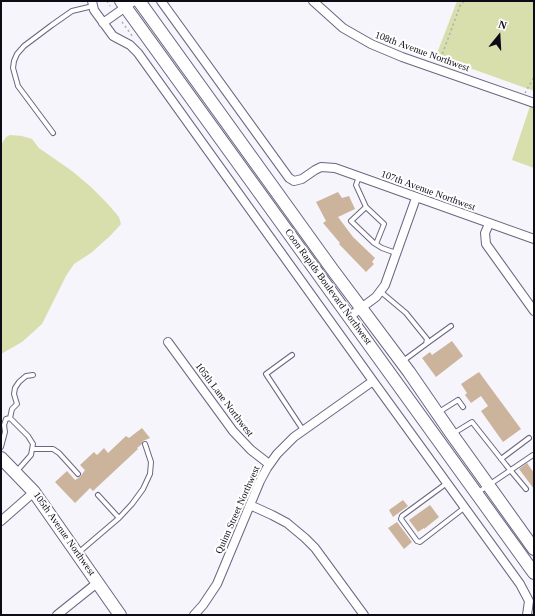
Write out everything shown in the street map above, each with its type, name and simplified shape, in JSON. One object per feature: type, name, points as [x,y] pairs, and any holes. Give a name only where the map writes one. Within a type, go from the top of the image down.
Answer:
[{"type":"main road","name":"Coon Rapids Boulevard Northwest","points":[[139,1],[361,308],[402,362],[452,435],[533,547]]},
{"type":"main road","name":"Coon Rapids Boulevard Northwest","points":[[123,4],[534,573]]},
{"type":"main road","name":"105th Avenue Northwest","points":[[1,458],[34,492],[120,615]]},
{"type":"street","name":"107th Avenue Northwest","points":[[161,1],[289,178],[294,181],[302,179],[322,167],[335,168],[534,239]]},
{"type":"street","name":"108th Avenue Northwest","points":[[313,1],[343,28],[385,50],[534,103]]},
{"type":"street","points":[[92,3],[103,23],[113,36],[130,45],[138,53],[525,591],[529,601],[527,615]]},
{"type":"street","points":[[103,23],[123,4]]},
{"type":"street","points":[[349,317],[380,292],[385,285],[416,198]]},
{"type":"street","points":[[489,224],[485,233],[486,244],[534,311]]},
{"type":"street","name":"105th Lane Northwest","points":[[168,342],[238,437],[251,450],[269,464]]},
{"type":"street","name":"Quinn Street Northwest","points":[[194,615],[203,605],[217,584],[260,481],[269,464],[286,445],[303,430],[373,381]]},
{"type":"street","points":[[1,521],[34,492]]},
{"type":"street","points":[[250,505],[283,521],[305,538],[315,548],[364,615]]},
{"type":"street","points":[[56,615],[98,582]]},
{"type":"lane","points":[[53,133],[18,86],[13,68],[14,60],[24,46],[52,25],[72,12],[92,3]]},
{"type":"lane","points":[[359,177],[356,185],[366,207],[384,224],[376,244]]},
{"type":"lane","points":[[366,207],[351,221],[376,244],[396,253]]},
{"type":"lane","points":[[380,292],[406,312],[427,339],[426,344]]},
{"type":"lane","points":[[402,362],[451,326]]},
{"type":"lane","points":[[292,355],[266,374],[303,430]]},
{"type":"lane","points":[[1,447],[5,432],[4,425],[6,419],[10,418],[12,409],[17,404],[14,394],[15,388],[26,376],[33,375]]},
{"type":"lane","points":[[437,413],[458,400],[463,407]]},
{"type":"lane","points":[[10,418],[28,436],[33,444],[31,455],[16,472]]},
{"type":"lane","points":[[452,435],[472,422],[526,489]]},
{"type":"lane","points":[[501,459],[529,438]]},
{"type":"lane","points":[[78,554],[119,518],[143,489],[150,474],[151,462],[145,444]]},
{"type":"lane","points":[[33,450],[53,449],[59,453],[78,474]]},
{"type":"lane","points":[[477,494],[488,485],[533,455],[534,456]]},
{"type":"lane","points":[[447,483],[402,516],[401,519],[417,541],[420,542],[464,507]]},
{"type":"lane","points":[[98,495],[119,518]]},
{"type":"path","points":[[107,1],[123,4]]},
{"type":"path","points":[[437,68],[460,6],[464,1]]},
{"type":"path","points":[[524,99],[526,90],[534,77]]},
{"type":"green space","points":[[457,1],[534,1],[534,91],[436,56]]},
{"type":"green space","points":[[530,106],[534,108],[534,168],[512,160]]},
{"type":"green space","points":[[10,135],[32,139],[39,148],[72,171],[107,203],[119,217],[121,224],[91,253],[74,264],[66,276],[42,324],[22,342],[1,354],[1,145],[6,137]]},
{"type":"building","points":[[338,192],[342,198],[349,196],[355,209],[338,217],[353,237],[375,258],[372,262],[374,264],[366,272],[339,244],[340,243],[323,223],[326,221],[316,202]]},
{"type":"building","points":[[452,341],[463,356],[436,377],[422,358],[430,352],[432,355]]},
{"type":"building","points":[[479,372],[521,429],[503,442],[481,411],[488,406],[481,396],[471,403],[465,395],[467,393],[461,384]]},
{"type":"building","points":[[142,428],[150,438],[143,441],[137,448],[138,449],[93,491],[90,488],[75,503],[55,482],[67,471],[75,480],[80,477],[85,470],[80,465],[94,452],[97,455],[104,448],[108,453],[126,436],[129,438]]},
{"type":"building","points":[[527,463],[534,473],[534,489],[519,469]]},
{"type":"building","points":[[403,500],[408,506],[393,517],[389,510]]},
{"type":"building","points":[[430,505],[439,517],[418,532],[409,520]]},
{"type":"building","points":[[397,522],[412,542],[404,549],[388,528]]}]
